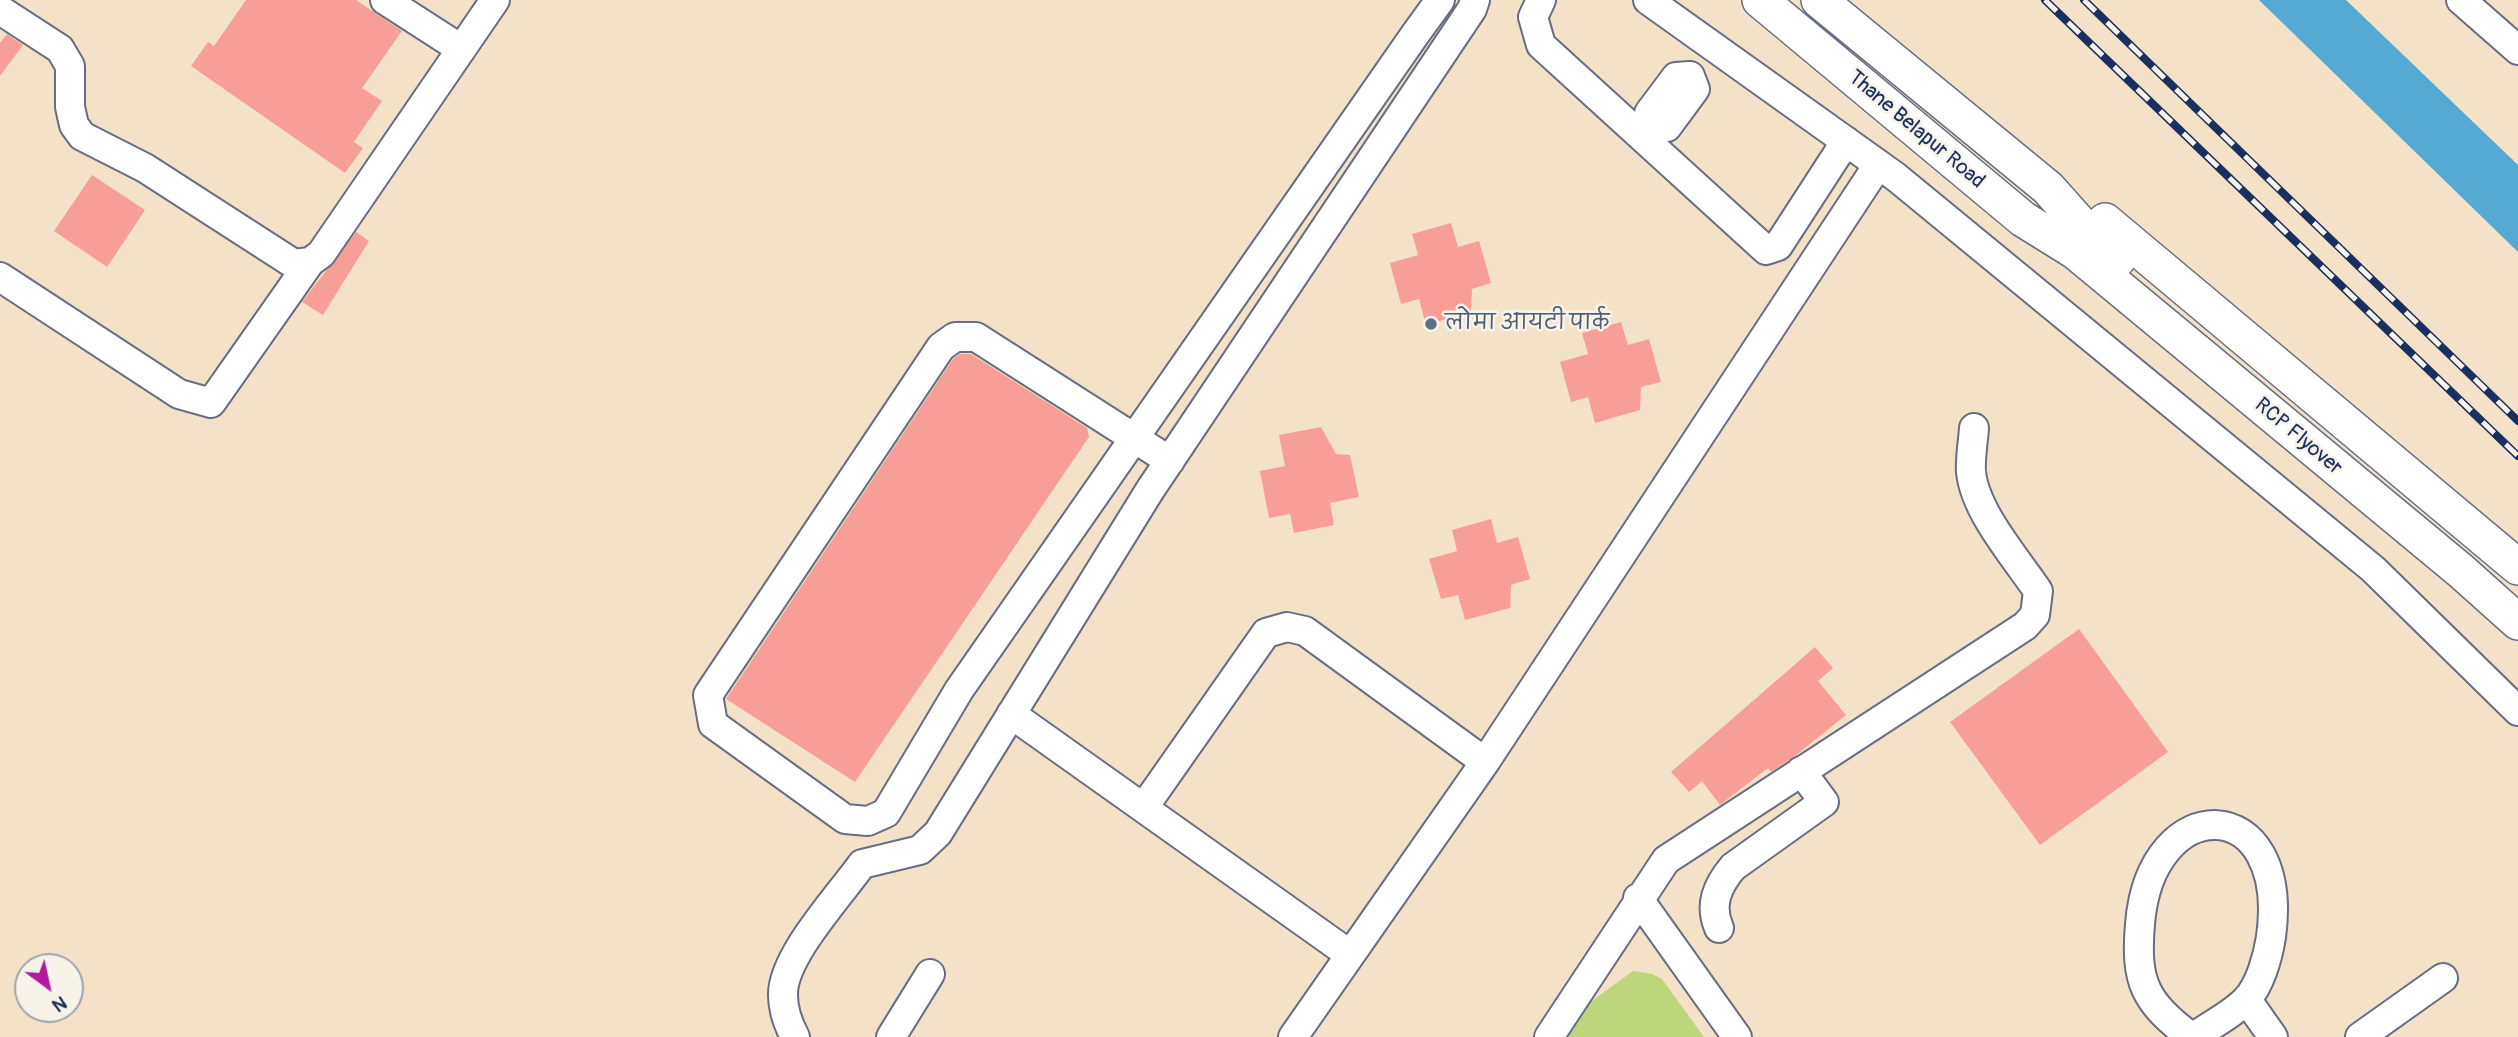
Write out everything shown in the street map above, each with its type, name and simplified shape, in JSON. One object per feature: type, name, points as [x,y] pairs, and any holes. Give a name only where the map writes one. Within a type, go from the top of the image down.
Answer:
[{"type":"main road","name":"Thane Belapur Road","points":[[1760,0],[2023,219],[2083,244]]},
{"type":"main road","name":"Thane Belapur Road","points":[[1819,0],[2048,188],[2083,244]]},
{"type":"main road","points":[[2048,188],[2103,220],[2518,567]]},
{"type":"main road","points":[[2023,219],[2064,267],[2518,649]]},
{"type":"main road","name":"RCP Flyover","points":[[2083,244],[2474,554],[2518,595]]},
{"type":"main road","name":"RCP Flyover","points":[[2083,244],[2518,622]]},
{"type":"street","points":[[385,0],[461,49]]},
{"type":"street","points":[[0,277],[178,394],[211,403],[310,262],[321,254],[495,0]]},
{"type":"street","points":[[1170,461],[1133,440],[976,337],[955,337],[941,347],[708,695],[713,724],[845,819],[868,821],[886,813],[959,690],[1133,440],[1440,0]]},
{"type":"street","points":[[795,1037],[787,1021],[782,993],[791,962],[862,864],[920,850],[938,833],[1170,461],[1472,9],[1475,0]]},
{"type":"street","points":[[1541,0],[1533,17],[1541,45],[1646,132],[1766,250],[1779,246],[1846,141]]},
{"type":"street","points":[[1648,0],[1878,165],[2373,569],[2518,711]]},
{"type":"street","points":[[2461,0],[2518,50]]},
{"type":"street","points":[[0,10],[60,49],[70,66],[70,107],[74,125],[82,136],[145,168],[294,264],[310,262]]},
{"type":"street","points":[[1646,132],[1667,127],[1695,89],[1690,76],[1713,46]]},
{"type":"street","points":[[1293,1037],[1485,762],[1878,165]]},
{"type":"street","points":[[1549,1037],[1638,898],[1666,860],[2025,626],[2035,615],[2038,591],[1983,509],[1974,489],[1971,470],[1974,428]]},
{"type":"street","points":[[1144,807],[1266,633],[1287,626],[1305,631],[1485,762]]},
{"type":"street","points":[[1011,714],[1349,954]]},
{"type":"street","points":[[1719,928],[1714,915],[1714,901],[1728,873],[1824,802],[1801,771]]},
{"type":"street","points":[[2211,822],[2236,829],[2259,848],[2273,883],[2273,919],[2268,957],[2247,1000],[2192,1037],[2161,1014],[2144,987],[2138,948],[2142,897],[2155,864],[2179,837],[2211,822]]},
{"type":"street","points":[[1638,898],[1737,1037]]},
{"type":"street","points":[[891,1037],[930,974]]},
{"type":"street","points":[[2360,1037],[2443,978]]},
{"type":"street","points":[[2247,1000],[2273,1037]]},
{"type":"green space","points":[[1633,971],[1652,974],[1662,979],[1704,1037],[1565,1037],[1557,1026]]},
{"type":"water","points":[[2259,0],[2346,0],[2518,165],[2518,252]]},
{"type":"building","points":[[246,0],[356,0],[402,31],[362,88],[382,101],[354,142],[363,148],[345,173],[191,66],[208,42],[214,46]]},
{"type":"building","points":[[7,34],[23,45],[0,76],[0,43]]},
{"type":"building","points":[[92,175],[145,210],[107,267],[54,231]]},
{"type":"building","points":[[1451,223],[1458,247],[1479,241],[1491,283],[1472,289],[1471,312],[1426,325],[1419,299],[1401,304],[1390,263],[1418,255],[1412,234]]},
{"type":"building","points":[[356,232],[369,241],[323,315],[302,302]]},
{"type":"building","points":[[1621,322],[1628,345],[1649,339],[1661,382],[1641,387],[1640,410],[1595,423],[1588,397],[1571,402],[1560,362],[1588,354],[1582,333]]},
{"type":"building","points":[[960,354],[971,354],[1087,428],[1089,437],[855,782],[726,699],[953,359]]},
{"type":"building","points":[[1321,427],[1336,454],[1350,455],[1359,497],[1330,503],[1334,525],[1294,533],[1290,514],[1269,518],[1260,471],[1285,466],[1279,435]]},
{"type":"building","points":[[1491,519],[1497,543],[1518,537],[1530,579],[1511,585],[1510,608],[1465,620],[1458,595],[1441,599],[1429,559],[1457,551],[1452,530]]},
{"type":"building","points":[[2079,629],[2168,752],[2040,845],[1950,722]]},
{"type":"building","points":[[1815,647],[1833,668],[1818,681],[1846,715],[1795,756],[1771,772],[1768,768],[1720,805],[1702,781],[1689,792],[1671,772]]},
{"type":"railway","points":[[2045,0],[2518,456]]},
{"type":"railway","points":[[2084,0],[2518,421]]},
{"type":"place","name":"लोमा आयटी पार्क","points":[[1431,324]]}]
